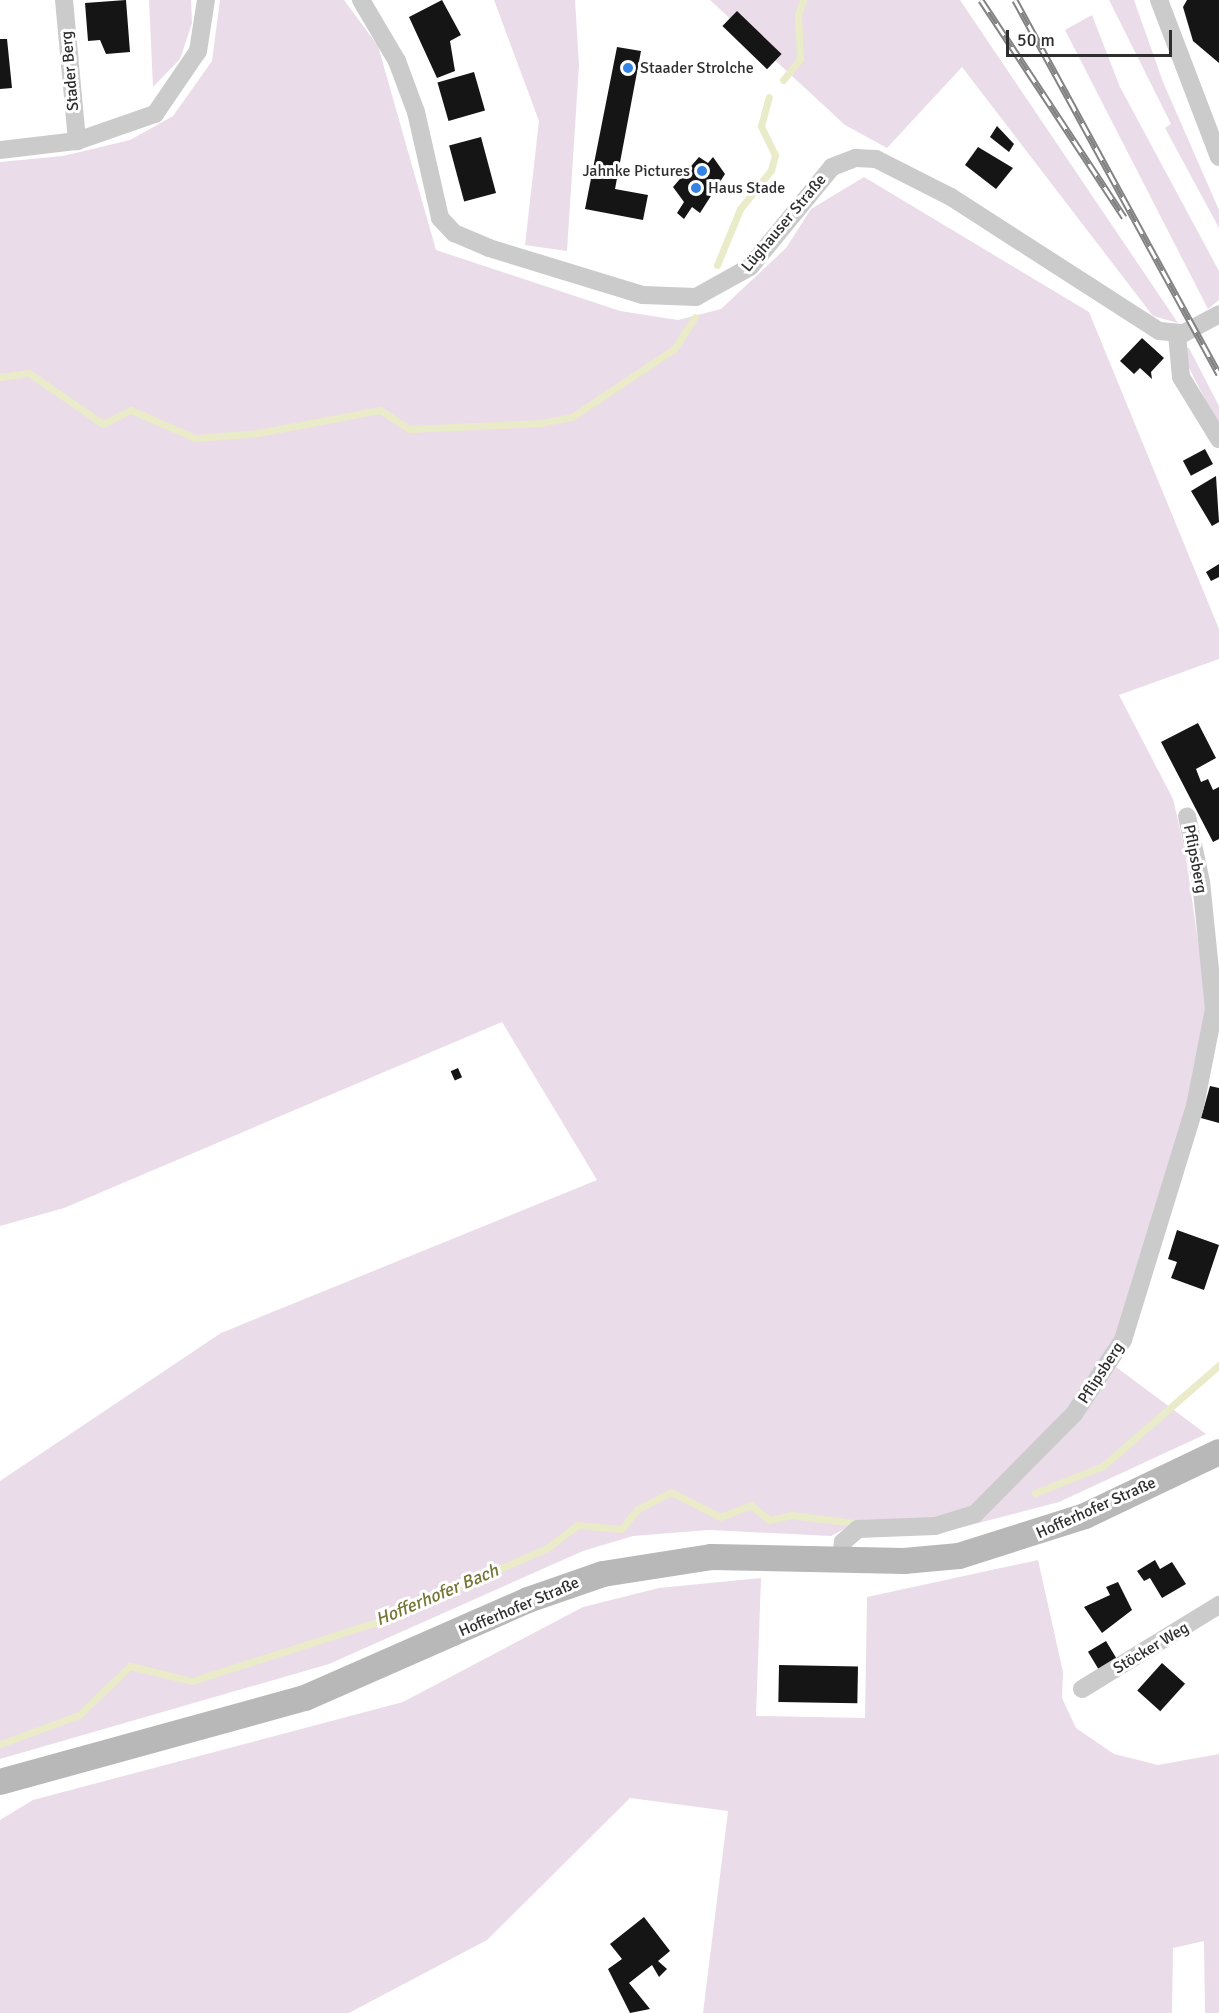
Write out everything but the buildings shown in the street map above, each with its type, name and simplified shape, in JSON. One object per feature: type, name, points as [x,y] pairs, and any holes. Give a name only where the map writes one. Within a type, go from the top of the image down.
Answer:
[{"type":"street","name":"Stader Berg","points":[[64,0],[77,141]]},
{"type":"street","points":[[0,150],[77,141],[155,114],[198,51],[206,0]]},
{"type":"street","name":"Lüghauser Straße","points":[[361,0],[397,61],[416,112],[440,218],[454,233],[489,248],[643,295],[696,297],[750,267],[832,167],[856,158],[876,159],[951,197],[1142,323],[1177,334]]},
{"type":"street","points":[[1159,0],[1219,157]]},
{"type":"street","points":[[1219,314],[1177,334],[1181,377],[1219,439]]},
{"type":"street","name":"Pflipsberg","points":[[841,1560],[843,1542],[858,1529],[934,1527],[975,1514],[1031,1461],[1101,1379],[1123,1340],[1167,1207],[1195,1106],[1216,1009],[1201,882],[1187,816]]},
{"type":"street","name":"Hofferhofer Straße","points":[[0,1782],[305,1698],[528,1600],[612,1572],[711,1557],[841,1560],[959,1556],[1020,1541],[1085,1516],[1219,1452]]},
{"type":"street","name":"Stöcker Weg","points":[[1082,1689],[1219,1605]]},
{"type":"shaded area","points":[[149,0],[191,0],[192,23],[180,59],[153,87]]},
{"type":"shaded area","points":[[220,0],[344,0],[378,46],[436,250],[620,311],[678,320],[721,309],[786,248],[811,209],[864,177],[1089,312],[1219,629],[1219,659],[1119,695],[1173,799],[1185,851],[1207,1003],[1202,1059],[1130,1304],[1098,1376],[974,1506],[939,1518],[856,1523],[831,1536],[709,1530],[633,1536],[583,1551],[329,1664],[0,1759],[0,1481],[221,1333],[597,1180],[502,1022],[64,1208],[0,1226],[0,162],[63,156],[130,140],[173,116],[212,61]]},
{"type":"shaded area","points":[[494,0],[575,0],[579,65],[567,251],[525,245],[539,121]]},
{"type":"shaded area","points":[[710,0],[960,0],[1178,323],[1153,316],[962,67],[887,148],[845,125]]},
{"type":"shaded area","points":[[1109,0],[1134,0],[1163,82],[1219,210],[1219,228],[1165,128],[1171,124]]},
{"type":"shaded area","points":[[1092,15],[1120,87],[1219,271],[1219,300],[1208,309],[1065,30]]},
{"type":"shaded area","points":[[1179,348],[1189,348],[1219,406],[1219,427]]},
{"type":"shaded area","points":[[1116,1367],[1206,1434],[1059,1502],[959,1528],[1085,1410]]},
{"type":"shaded area","points":[[1038,1560],[1063,1672],[1062,1698],[1076,1728],[1114,1754],[1158,1765],[1219,1754],[1219,2013],[1205,2013],[1204,1941],[1173,1948],[1172,2013],[703,2013],[728,1811],[630,1798],[487,1940],[349,2013],[0,2013],[0,1820],[33,1800],[403,1702],[583,1607],[659,1588],[761,1578],[756,1716],[865,1718],[867,1597]]},
{"type":"waterway","points":[[783,80],[800,59],[798,15],[803,0]]},
{"type":"waterway","points":[[717,265],[740,209],[771,170],[775,155],[761,126],[769,97]]},
{"type":"waterway","points":[[0,377],[29,373],[103,424],[131,410],[195,438],[258,433],[380,410],[409,429],[541,423],[572,417],[674,349],[695,317]]},
{"type":"waterway","name":"Hofferhofer Bach","points":[[1035,1493],[1103,1466],[1219,1365]]},
{"type":"waterway","name":"Hofferhofer Bach","points":[[0,1744],[79,1715],[130,1666],[192,1681],[374,1623],[547,1548],[577,1525],[621,1529],[638,1509],[671,1492],[720,1517],[751,1505],[769,1520],[792,1515],[861,1524]]},
{"type":"railway","points":[[981,0],[1124,217]]},
{"type":"railway","points":[[1015,0],[1219,374]]},
{"type":"place","name":"Staader Strolche","points":[[628,68]]},
{"type":"place","name":"Jahnke Pictures","points":[[702,171]]},
{"type":"place","name":"Haus Stade","points":[[696,188]]}]
